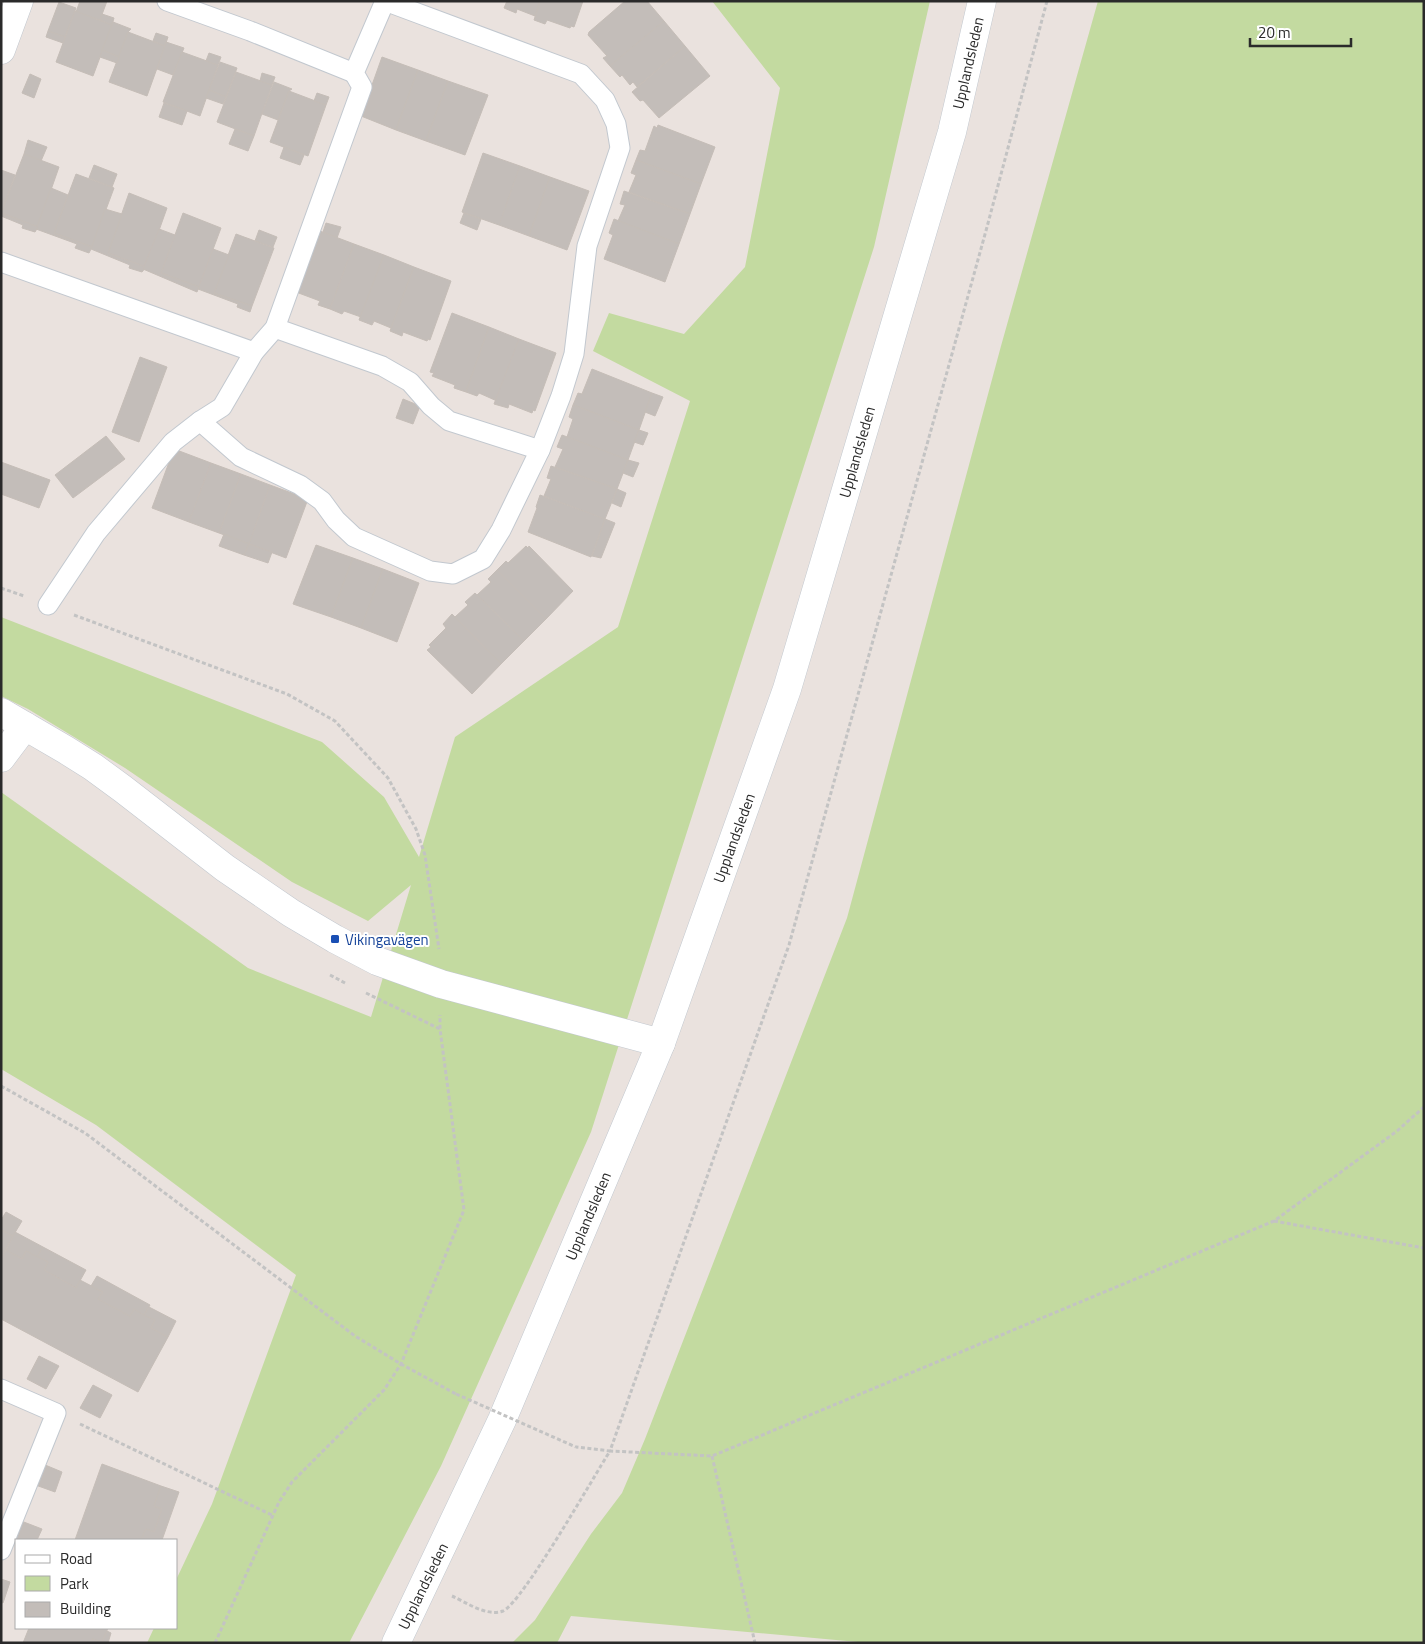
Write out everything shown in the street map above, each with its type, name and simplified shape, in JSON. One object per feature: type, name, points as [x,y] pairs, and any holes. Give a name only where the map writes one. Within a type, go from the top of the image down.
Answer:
[{"type":"street","points":[[1,50],[19,1]]},
{"type":"street","name":"Upplandsleden","points":[[396,1643],[502,1420],[661,1043],[787,689],[952,132],[982,1]]},
{"type":"street","points":[[1,712],[66,750],[116,783],[225,868],[291,913],[335,940],[378,961],[441,984],[661,1043]]},
{"type":"street","points":[[1,758],[25,726]]},
{"type":"lane","points":[[48,606],[96,533],[173,442],[222,407],[254,352],[275,328],[362,87],[354,73],[250,31],[167,1]]},
{"type":"lane","points":[[200,421],[240,457],[300,485],[322,501],[336,520],[354,537],[430,571],[453,574],[483,559],[501,530],[540,450],[561,396],[574,354],[587,246],[620,148],[616,124],[605,100],[580,74],[385,1],[354,73]]},
{"type":"lane","points":[[1,262],[254,352]]},
{"type":"lane","points":[[275,328],[382,366],[410,382],[432,406],[449,420],[540,450]]},
{"type":"lane","points":[[1,1389],[56,1412],[1,1550]]},
{"type":"path","points":[[424,1583],[487,1612],[502,1611],[514,1603],[552,1546],[610,1451],[789,945],[985,237],[1047,1]]},
{"type":"path","points":[[1,588],[287,694],[335,721],[388,778],[416,829],[425,855],[431,890],[441,984],[440,1029],[464,1210],[401,1364],[384,1390],[292,1482],[279,1502],[215,1643]]},
{"type":"path","points":[[330,975],[355,988]]},
{"type":"path","points":[[364,992],[440,1029]]},
{"type":"path","points":[[1,1086],[85,1134],[355,1336],[456,1394],[576,1447],[610,1451],[712,1456],[1274,1221],[1397,1131],[1424,1108]]},
{"type":"path","points":[[1274,1221],[1424,1248]]},
{"type":"path","points":[[56,1412],[274,1516]]},
{"type":"path","points":[[712,1456],[755,1643]]},
{"type":"green space","points":[[712,1],[930,1],[874,247],[591,1132],[441,1466],[349,1643],[147,1643],[154,1629],[178,1629],[178,1576],[212,1504],[296,1275],[96,1125],[1,1069],[1,792],[248,968],[371,1017],[411,885],[368,921],[292,882],[125,768],[28,709],[1,696],[1,617],[322,742],[384,797],[419,857],[455,737],[618,627],[690,401],[593,351],[609,313],[684,334],[745,267],[780,88]]},
{"type":"green space","points":[[1098,1],[1424,1],[1424,1643],[869,1643],[571,1616],[557,1643],[512,1643],[535,1620],[591,1534],[622,1493],[645,1439],[847,918],[1001,346]]},
{"type":"building","points":[[80,1],[107,1],[100,20],[76,12]]},
{"type":"building","points":[[507,1],[540,1],[535,16],[517,9],[516,13],[504,8]]},
{"type":"building","points":[[540,1],[583,1],[574,27],[571,26],[570,28],[547,20],[545,24],[534,20]]},
{"type":"building","points":[[625,1],[647,1],[664,21],[610,66],[603,58],[607,56],[588,35],[589,32]]},
{"type":"building","points":[[59,2],[76,8],[65,37],[48,31]]},
{"type":"building","points":[[75,11],[112,25],[93,76],[56,62]]},
{"type":"building","points":[[102,14],[114,18],[112,25],[100,20]]},
{"type":"building","points":[[664,21],[685,46],[637,87],[633,82],[630,85],[622,75],[620,77],[610,66]]},
{"type":"building","points":[[113,22],[131,29],[128,32],[119,57],[102,50]]},
{"type":"building","points":[[48,31],[65,37],[63,43],[46,37]]},
{"type":"building","points":[[128,32],[165,46],[147,96],[109,82]]},
{"type":"building","points":[[156,33],[168,37],[165,46],[153,41]]},
{"type":"building","points":[[166,42],[184,48],[173,75],[157,69]]},
{"type":"building","points":[[685,46],[710,76],[659,118],[643,100],[640,101],[632,92]]},
{"type":"building","points":[[102,50],[119,57],[117,63],[100,57]]},
{"type":"building","points":[[182,52],[218,65],[200,116],[163,102]]},
{"type":"building","points":[[209,53],[221,57],[218,65],[206,61]]},
{"type":"building","points":[[382,57],[418,70],[396,130],[361,116]]},
{"type":"building","points":[[220,62],[237,68],[226,97],[209,90]]},
{"type":"building","points":[[418,70],[448,81],[426,141],[396,130]]},
{"type":"building","points":[[236,72],[272,85],[254,136],[217,122]]},
{"type":"building","points":[[262,73],[275,77],[272,85],[260,81]]},
{"type":"building","points":[[30,74],[41,79],[34,98],[22,93]]},
{"type":"building","points":[[448,81],[488,95],[465,155],[426,141]]},
{"type":"building","points":[[274,82],[292,89],[289,91],[278,120],[262,114]]},
{"type":"building","points":[[209,90],[226,97],[223,104],[206,98]]},
{"type":"building","points":[[289,91],[326,105],[308,156],[270,142]]},
{"type":"building","points":[[317,93],[329,97],[326,105],[314,101]]},
{"type":"building","points":[[164,103],[187,111],[182,125],[159,117]]},
{"type":"building","points":[[658,125],[715,147],[701,184],[636,160],[640,150],[645,151],[654,126],[657,128]]},
{"type":"building","points":[[235,129],[254,136],[248,151],[229,144]]},
{"type":"building","points":[[28,140],[47,147],[41,161],[24,154]]},
{"type":"building","points":[[284,147],[304,155],[300,165],[280,158]]},
{"type":"building","points":[[483,153],[520,166],[499,225],[462,212]]},
{"type":"building","points":[[24,154],[59,167],[38,227],[1,213]]},
{"type":"building","points":[[636,160],[701,184],[690,214],[629,192],[636,175],[631,173]]},
{"type":"building","points":[[94,165],[117,174],[112,187],[89,178]]},
{"type":"building","points":[[520,166],[550,177],[529,236],[499,225]]},
{"type":"building","points":[[1,170],[15,175],[1,213]]},
{"type":"building","points":[[76,174],[114,188],[92,247],[54,233]]},
{"type":"building","points":[[550,177],[589,191],[567,250],[529,236]]},
{"type":"building","points":[[51,188],[68,195],[54,233],[92,247],[89,253],[75,248],[77,244],[36,229]]},
{"type":"building","points":[[624,191],[690,214],[679,244],[618,221],[625,205],[620,204]]},
{"type":"building","points":[[129,193],[167,208],[146,267],[108,253]]},
{"type":"building","points":[[105,209],[122,214],[108,253],[146,267],[142,272],[129,268],[130,265],[91,249]]},
{"type":"building","points":[[1,213],[38,227],[35,232],[22,228],[23,225],[1,216]]},
{"type":"building","points":[[183,213],[221,228],[199,287],[161,273]]},
{"type":"building","points":[[464,213],[481,219],[477,230],[460,223]]},
{"type":"building","points":[[614,219],[679,244],[665,282],[604,259],[613,235],[609,233]]},
{"type":"building","points":[[326,223],[341,227],[337,238],[323,232]]},
{"type":"building","points":[[159,229],[175,235],[161,273],[199,287],[197,292],[143,269]]},
{"type":"building","points":[[259,230],[277,237],[273,247],[255,241]]},
{"type":"building","points":[[317,230],[354,244],[330,309],[318,305],[320,301],[296,292]]},
{"type":"building","points":[[236,234],[274,248],[252,306],[214,293]]},
{"type":"building","points":[[354,244],[384,255],[361,317],[344,311],[342,314],[330,309]]},
{"type":"building","points":[[213,249],[229,255],[214,293],[252,306],[250,312],[237,307],[238,304],[198,289]]},
{"type":"building","points":[[384,255],[414,267],[391,328],[374,321],[372,325],[359,320]]},
{"type":"building","points":[[414,267],[451,281],[430,340],[428,339],[427,341],[403,332],[402,336],[390,331]]},
{"type":"building","points":[[452,313],[489,327],[466,392],[454,388],[455,385],[432,376],[434,373],[430,372]]},
{"type":"building","points":[[489,327],[519,339],[497,401],[479,393],[477,396],[466,392]]},
{"type":"building","points":[[519,339],[556,353],[535,411],[533,410],[532,413],[509,404],[508,408],[494,404]]},
{"type":"building","points":[[140,357],[167,367],[139,442],[112,432]]},
{"type":"building","points":[[592,369],[652,393],[639,430],[573,405],[578,393],[582,394]]},
{"type":"building","points":[[652,393],[663,397],[655,416],[645,412]]},
{"type":"building","points":[[403,399],[420,406],[413,424],[396,418]]},
{"type":"building","points":[[573,405],[639,430],[628,460],[567,437],[573,419],[569,417]]},
{"type":"building","points":[[639,430],[648,433],[643,445],[634,442]]},
{"type":"building","points":[[562,435],[628,460],[617,489],[555,467],[563,449],[557,447]]},
{"type":"building","points":[[106,436],[125,459],[73,498],[55,475]]},
{"type":"building","points":[[174,449],[211,463],[189,522],[152,508]]},
{"type":"building","points":[[628,460],[639,463],[633,477],[623,473]]},
{"type":"building","points":[[1,462],[50,480],[39,508],[1,494]]},
{"type":"building","points":[[211,463],[241,474],[219,533],[189,522]]},
{"type":"building","points":[[551,466],[617,489],[605,519],[544,496],[551,479],[547,478]]},
{"type":"building","points":[[241,474],[270,485],[249,544],[219,533]]},
{"type":"building","points":[[270,485],[308,499],[286,558],[249,544]]},
{"type":"building","points":[[617,489],[626,493],[621,507],[612,503]]},
{"type":"building","points":[[540,495],[605,519],[591,557],[528,532]]},
{"type":"building","points":[[605,519],[615,523],[601,558],[592,556]]},
{"type":"building","points":[[224,534],[249,544],[244,555],[219,546]]},
{"type":"building","points":[[249,544],[272,552],[268,563],[244,555]]},
{"type":"building","points":[[316,545],[353,558],[331,617],[293,604]]},
{"type":"building","points":[[526,546],[528,548],[529,546],[573,591],[546,619],[497,570],[506,561],[508,563]]},
{"type":"building","points":[[353,558],[383,569],[361,628],[331,617]]},
{"type":"building","points":[[383,569],[419,583],[397,642],[361,628]]},
{"type":"building","points":[[497,570],[546,619],[524,641],[477,595],[491,582],[488,579]]},
{"type":"building","points":[[475,593],[524,641],[501,664],[455,617],[468,605],[465,602]]},
{"type":"building","points":[[452,614],[501,664],[472,694],[427,650],[431,647],[429,645],[446,628],[443,624]]},
{"type":"building","points":[[6,1212],[22,1221],[13,1236],[1,1230],[1,1220]]},
{"type":"building","points":[[1,1230],[13,1236],[1,1258]]},
{"type":"building","points":[[15,1232],[43,1247],[37,1257],[26,1251],[22,1259],[6,1250]]},
{"type":"building","points":[[43,1247],[86,1270],[76,1288],[44,1270],[48,1262],[37,1257]]},
{"type":"building","points":[[6,1250],[22,1259],[26,1251],[48,1262],[44,1270],[76,1288],[80,1280],[103,1292],[98,1299],[130,1316],[134,1309],[155,1320],[151,1328],[168,1337],[138,1392],[1,1319],[1,1258]]},
{"type":"building","points":[[97,1276],[150,1305],[144,1315],[134,1309],[130,1316],[98,1299],[103,1292],[91,1286]]},
{"type":"building","points":[[149,1307],[176,1321],[168,1337],[151,1328],[155,1320],[144,1315]]},
{"type":"building","points":[[39,1356],[59,1366],[46,1389],[27,1379]]},
{"type":"building","points":[[93,1385],[112,1395],[100,1418],[80,1408]]},
{"type":"building","points":[[38,1462],[62,1472],[55,1492],[30,1483]]},
{"type":"building","points":[[102,1464],[161,1486],[154,1506],[162,1509],[154,1532],[146,1529],[141,1539],[75,1539]]},
{"type":"building","points":[[161,1486],[179,1492],[162,1539],[141,1539],[146,1529],[154,1532],[162,1509],[154,1506]]},
{"type":"building","points":[[16,1519],[42,1529],[37,1539],[15,1539],[15,1543],[9,1540]]},
{"type":"building","points":[[1,1579],[10,1582],[3,1603],[1,1602]]},
{"type":"building","points":[[29,1629],[108,1629],[102,1642],[92,1639],[91,1643],[23,1643]]},
{"type":"building","points":[[107,1631],[111,1633],[108,1643],[91,1643],[92,1639],[102,1642]]},
{"type":"place","name":"Vikingavägen","points":[[335,939]]}]
